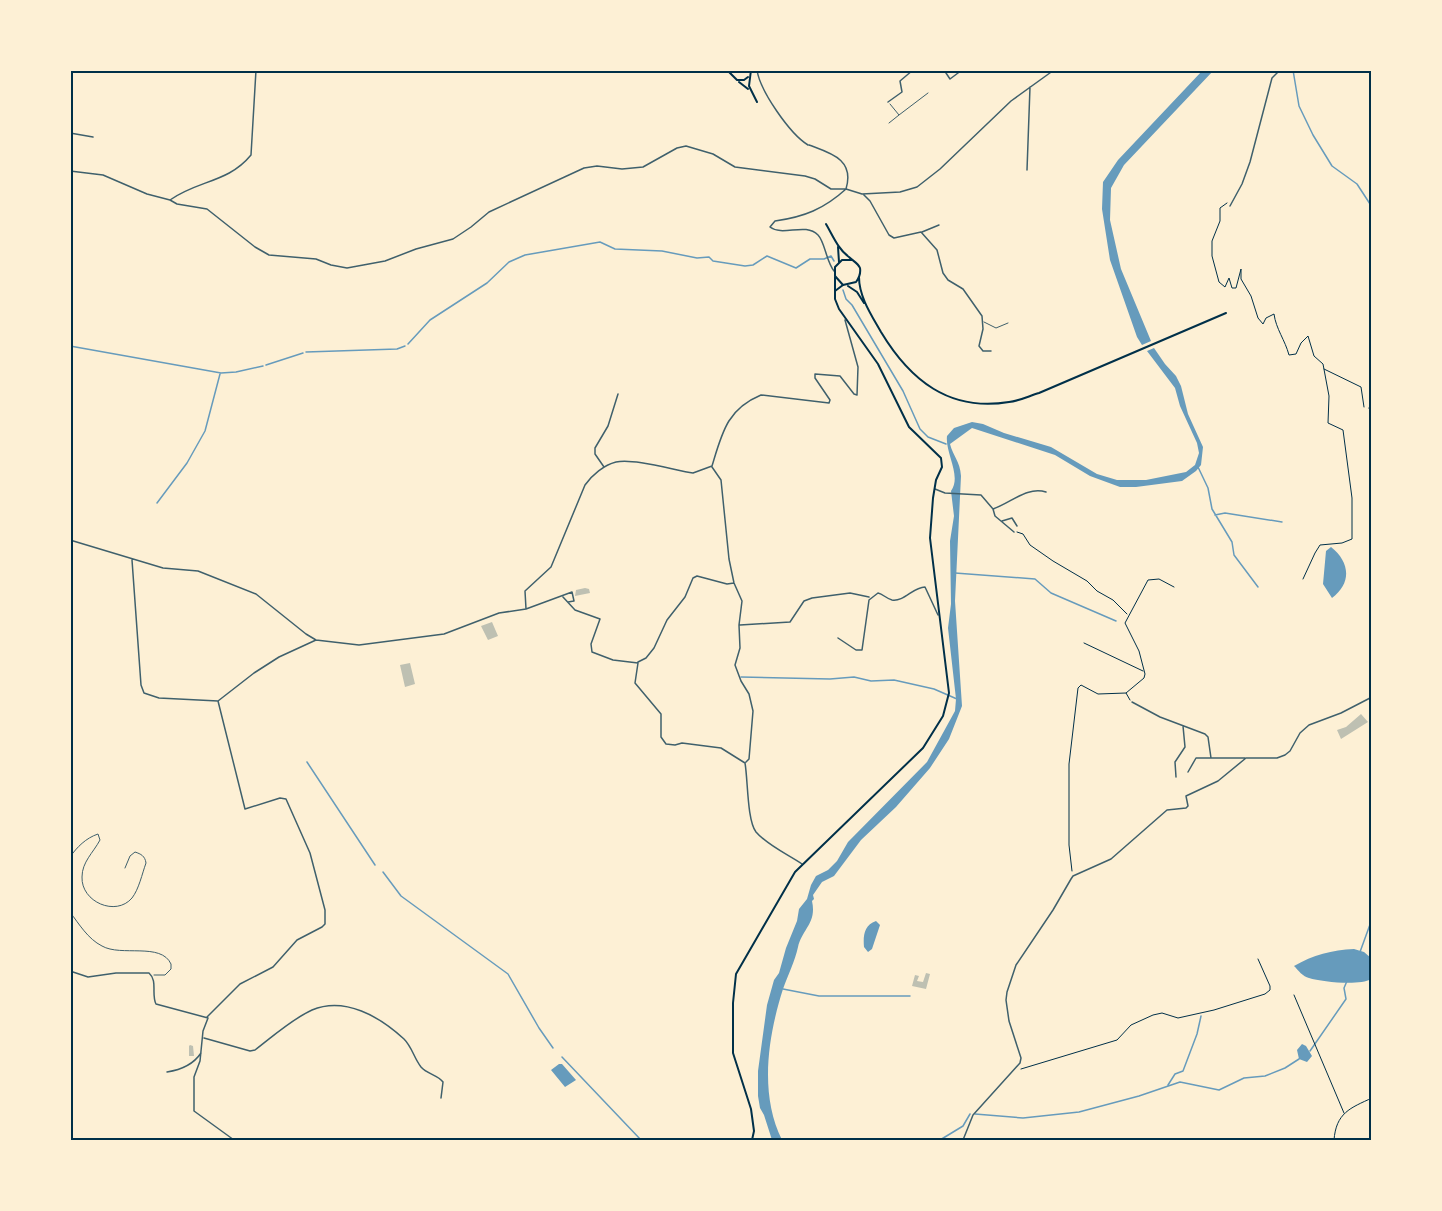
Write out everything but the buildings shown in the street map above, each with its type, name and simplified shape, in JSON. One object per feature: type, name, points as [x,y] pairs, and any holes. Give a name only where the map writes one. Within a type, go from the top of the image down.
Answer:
[{"type":"main road","points":[[728,70],[734,79],[750,91]]},
{"type":"main road","points":[[734,79],[744,80],[751,72]]},
{"type":"main road","points":[[751,72],[748,84],[757,102]]},
{"type":"main road","points":[[752,1140],[754,1131],[751,1109],[737,1072],[733,1053],[735,979],[788,884],[803,864],[914,759],[935,729],[946,708],[949,693],[930,538],[935,489],[942,467],[941,458],[909,427],[878,364],[865,343],[845,320],[836,302],[834,272],[840,253],[826,224]]},
{"type":"main road","points":[[837,244],[860,269],[861,292],[868,308]]},
{"type":"main road","points":[[838,263],[846,259],[852,260]]},
{"type":"main road","points":[[835,276],[857,292],[896,355],[921,382],[938,392],[976,404],[1011,402],[1039,393],[1226,313]]},
{"type":"main road","points":[[835,291],[845,285],[854,284],[859,277]]},
{"type":"street","points":[[170,200],[197,184],[215,182],[245,162],[251,155],[256,70]]},
{"type":"street","points":[[757,70],[761,85],[776,110],[798,137],[808,146],[838,157],[842,161],[847,177],[846,189]]},
{"type":"street","points":[[888,102],[902,92],[900,81],[913,70]]},
{"type":"street","points":[[944,70],[950,79],[962,70]]},
{"type":"street","points":[[70,171],[103,175],[177,204],[207,209],[265,254],[316,259],[347,268],[385,261],[453,238],[489,212],[584,168],[643,167],[664,154],[687,146],[713,154],[735,167],[805,176],[831,189],[846,189],[862,194],[900,192],[925,182],[1011,100],[1054,70]]},
{"type":"street","points":[[1230,206],[1242,184],[1250,162],[1272,78],[1280,70]]},
{"type":"street","points":[[1027,170],[1030,86]]},
{"type":"street","points":[[70,133],[93,136]]},
{"type":"street","points":[[834,272],[820,238],[815,233],[803,229],[774,230],[770,227],[775,221],[799,218],[808,214],[846,189]]},
{"type":"street","points":[[862,194],[870,201],[889,235],[894,238],[939,225]]},
{"type":"street","points":[[921,232],[937,250],[943,273],[948,280],[963,289],[976,305],[984,322],[979,346],[982,351],[992,351]]},
{"type":"street","points":[[828,261],[832,265],[838,263]]},
{"type":"street","points":[[526,609],[525,591],[551,567],[585,485],[590,478],[604,468],[615,462],[624,462],[693,473],[712,466],[729,420],[735,411],[753,398],[761,395],[829,403],[830,400],[814,376],[817,374],[840,376],[857,395],[858,367],[845,320]]},
{"type":"street","points":[[604,468],[595,454],[595,448],[608,426],[618,394]]},
{"type":"street","points":[[712,466],[721,480],[723,514],[734,583],[742,601],[739,625],[740,648],[736,669],[749,694],[753,711],[749,759],[745,763]]},
{"type":"street","points":[[935,489],[945,493],[981,495],[1001,521],[1014,532]]},
{"type":"street","points":[[993,509],[1023,494],[1046,492]]},
{"type":"street","points":[[1001,521],[1009,518],[1017,526]]},
{"type":"street","points":[[70,540],[163,568],[198,571],[256,594],[316,640],[359,645],[424,638],[444,634],[499,612],[526,609],[572,592],[574,601],[568,602]]},
{"type":"street","points":[[132,559],[139,667],[143,691],[159,698],[218,700],[279,657],[316,640]]},
{"type":"street","points":[[562,596],[575,610],[600,620],[591,644],[592,652],[617,661],[638,663],[646,658],[654,648],[668,620],[685,597],[693,579],[697,576],[727,584],[734,583]]},
{"type":"street","points":[[739,625],[790,622],[804,601],[812,598],[850,593],[870,597],[880,593],[889,599],[897,599],[925,587],[940,617]]},
{"type":"street","points":[[838,638],[856,650],[862,650],[870,597]]},
{"type":"street","points":[[638,663],[635,683],[661,714],[661,737],[666,744],[682,743],[721,748],[745,763],[752,826],[766,841],[803,864]]},
{"type":"street","points":[[1188,772],[1196,758],[1277,758],[1290,751],[1300,733],[1309,725],[1341,713],[1371,697]]},
{"type":"street","points":[[218,700],[246,810],[280,798],[286,799],[310,853],[326,910],[326,920],[322,927],[293,944],[273,967],[240,984],[207,1017],[194,1077],[195,1111],[234,1140]]},
{"type":"street","points":[[1132,702],[1160,717],[1208,737],[1211,758]]},
{"type":"street","points":[[1176,777],[1175,762],[1185,747],[1183,726]]},
{"type":"street","points":[[963,1140],[973,1114],[1013,1071],[1021,1058],[1009,1021],[1007,992],[1016,965],[1053,910],[1072,876],[1111,859],[1167,810],[1186,808],[1188,806],[1186,796],[1218,781],[1246,758]]},
{"type":"street","points":[[70,971],[88,977],[116,973],[149,973],[152,976],[156,1004],[207,1017]]},
{"type":"street","points":[[203,1038],[250,1051],[255,1050],[315,1009],[342,1006],[358,1009],[404,1040],[423,1069],[441,1078],[444,1082],[441,1098]]},
{"type":"street","points":[[166,1072],[178,1071],[190,1064],[201,1052]]},
{"type":"lane","points":[[889,123],[928,93]]},
{"type":"lane","points":[[888,102],[899,115]]},
{"type":"lane","points":[[984,322],[996,328],[1008,323]]},
{"type":"lane","points":[[70,857],[81,844],[98,834],[100,840],[83,867],[83,890],[90,900],[104,905],[127,903],[134,896],[146,859],[142,854],[135,852],[130,855],[124,868]]},
{"type":"lane","points":[[70,912],[88,935],[101,946],[114,951],[154,952],[166,956],[171,964],[169,972],[165,975],[152,976]]},
{"type":"path","points":[[1232,202],[1225,203],[1220,208],[1220,221],[1211,247],[1219,282],[1225,287],[1229,278],[1232,288],[1236,288],[1241,269],[1241,279],[1251,296],[1258,318],[1263,324],[1266,318],[1274,314],[1276,326],[1284,338],[1289,355],[1296,354],[1301,343],[1308,336],[1314,356],[1323,364],[1329,396],[1328,423],[1343,430],[1352,498],[1352,539],[1342,543],[1320,545],[1303,579]]},
{"type":"path","points":[[1324,369],[1361,387],[1362,406],[1369,408]]},
{"type":"path","points":[[1014,532],[1023,534],[1030,544],[1087,581],[1097,591],[1113,600],[1128,615]]},
{"type":"path","points":[[1072,876],[1069,845],[1069,765],[1078,688],[1081,685],[1098,694],[1126,693],[1144,678],[1145,672],[1139,651],[1125,627],[1128,615],[1151,578],[1163,580],[1174,587]]},
{"type":"path","points":[[1084,643],[1145,672]]},
{"type":"path","points":[[1126,693],[1132,702]]},
{"type":"path","points":[[1013,1071],[1117,1040],[1131,1025],[1153,1015],[1162,1013],[1178,1018],[1214,1010],[1265,994],[1270,990],[1270,986],[1258,959]]},
{"type":"path","points":[[1294,995],[1344,1113]]},
{"type":"path","points":[[1334,1140],[1344,1113],[1351,1107],[1371,1098]]},
{"type":"water","points":[[1202,71],[1213,71],[1124,165],[1111,188],[1110,220],[1121,269],[1151,341],[1142,345],[1137,337],[1110,260],[1102,209],[1103,182],[1118,160]]},
{"type":"water","points":[[1154,348],[1181,386],[1188,414],[1203,447],[1201,465],[1182,481],[1120,487],[1090,476],[1055,455],[972,428],[950,444],[961,476],[955,601],[962,706],[949,739],[930,768],[896,807],[861,840],[834,876],[822,882],[813,895],[811,920],[800,941],[773,1026],[768,1084],[770,1104],[782,1140],[772,1140],[760,1108],[758,1071],[767,1005],[774,980],[779,973],[797,921],[799,909],[807,899],[816,876],[828,870],[837,861],[848,842],[927,762],[955,711],[956,699],[948,628],[951,604],[950,541],[954,516],[951,491],[955,478],[947,436],[954,428],[972,422],[983,424],[1051,447],[1097,474],[1117,480],[1146,480],[1186,472],[1195,465],[1199,453],[1197,443],[1180,406],[1175,388],[1147,351]]},
{"type":"water","points":[[1331,547],[1342,559],[1346,572],[1343,586],[1332,598],[1323,584],[1326,551]]},
{"type":"water","points":[[876,921],[880,925],[872,949],[868,952],[864,947],[865,931]]},
{"type":"water","points":[[1354,949],[1364,952],[1371,958],[1371,979],[1350,983],[1323,981],[1307,977],[1294,966],[1323,954]]},
{"type":"water","points":[[1302,1044],[1312,1056],[1307,1062],[1299,1059],[1297,1050]]},
{"type":"water","points":[[562,1064],[576,1080],[565,1087],[551,1070]]},
{"type":"waterway","points":[[1293,70],[1299,106],[1313,135],[1332,166],[1357,184],[1372,207]]},
{"type":"waterway","points":[[408,344],[430,320],[487,283],[509,262],[525,255],[600,242],[615,249],[662,251],[697,258],[709,257],[713,261],[745,266],[753,265],[767,256],[796,268],[810,259],[824,259],[831,256],[834,261]]},
{"type":"waterway","points":[[843,290],[846,299],[852,305],[903,391],[920,429],[928,437],[946,444]]},
{"type":"waterway","points":[[70,346],[221,373],[263,366]]},
{"type":"waterway","points":[[306,352],[397,349],[405,346]]},
{"type":"waterway","points":[[266,365],[303,353]]},
{"type":"waterway","points":[[157,503],[187,463],[205,431],[220,374]]},
{"type":"waterway","points":[[1198,467],[1208,488],[1212,509],[1232,542],[1234,555],[1258,587]]},
{"type":"waterway","points":[[1215,515],[1225,513],[1282,522]]},
{"type":"waterway","points":[[955,573],[1035,579],[1051,593],[1116,621]]},
{"type":"waterway","points":[[741,677],[830,679],[854,677],[871,681],[894,680],[934,689],[957,699]]},
{"type":"waterway","points":[[307,762],[375,865]]},
{"type":"waterway","points":[[383,872],[401,896],[508,974],[553,1048]]},
{"type":"waterway","points":[[1360,952],[1372,919]]},
{"type":"waterway","points":[[1310,1051],[1346,999],[1344,988],[1347,981]]},
{"type":"waterway","points":[[783,989],[819,996],[910,996]]},
{"type":"waterway","points":[[1168,1085],[1175,1074],[1183,1071],[1201,1016]]},
{"type":"waterway","points":[[562,1057],[641,1140]]},
{"type":"waterway","points":[[975,1114],[1023,1118],[1079,1112],[1180,1082],[1219,1090],[1244,1078],[1265,1076],[1299,1059]]},
{"type":"waterway","points":[[940,1140],[963,1126],[970,1114]]}]
